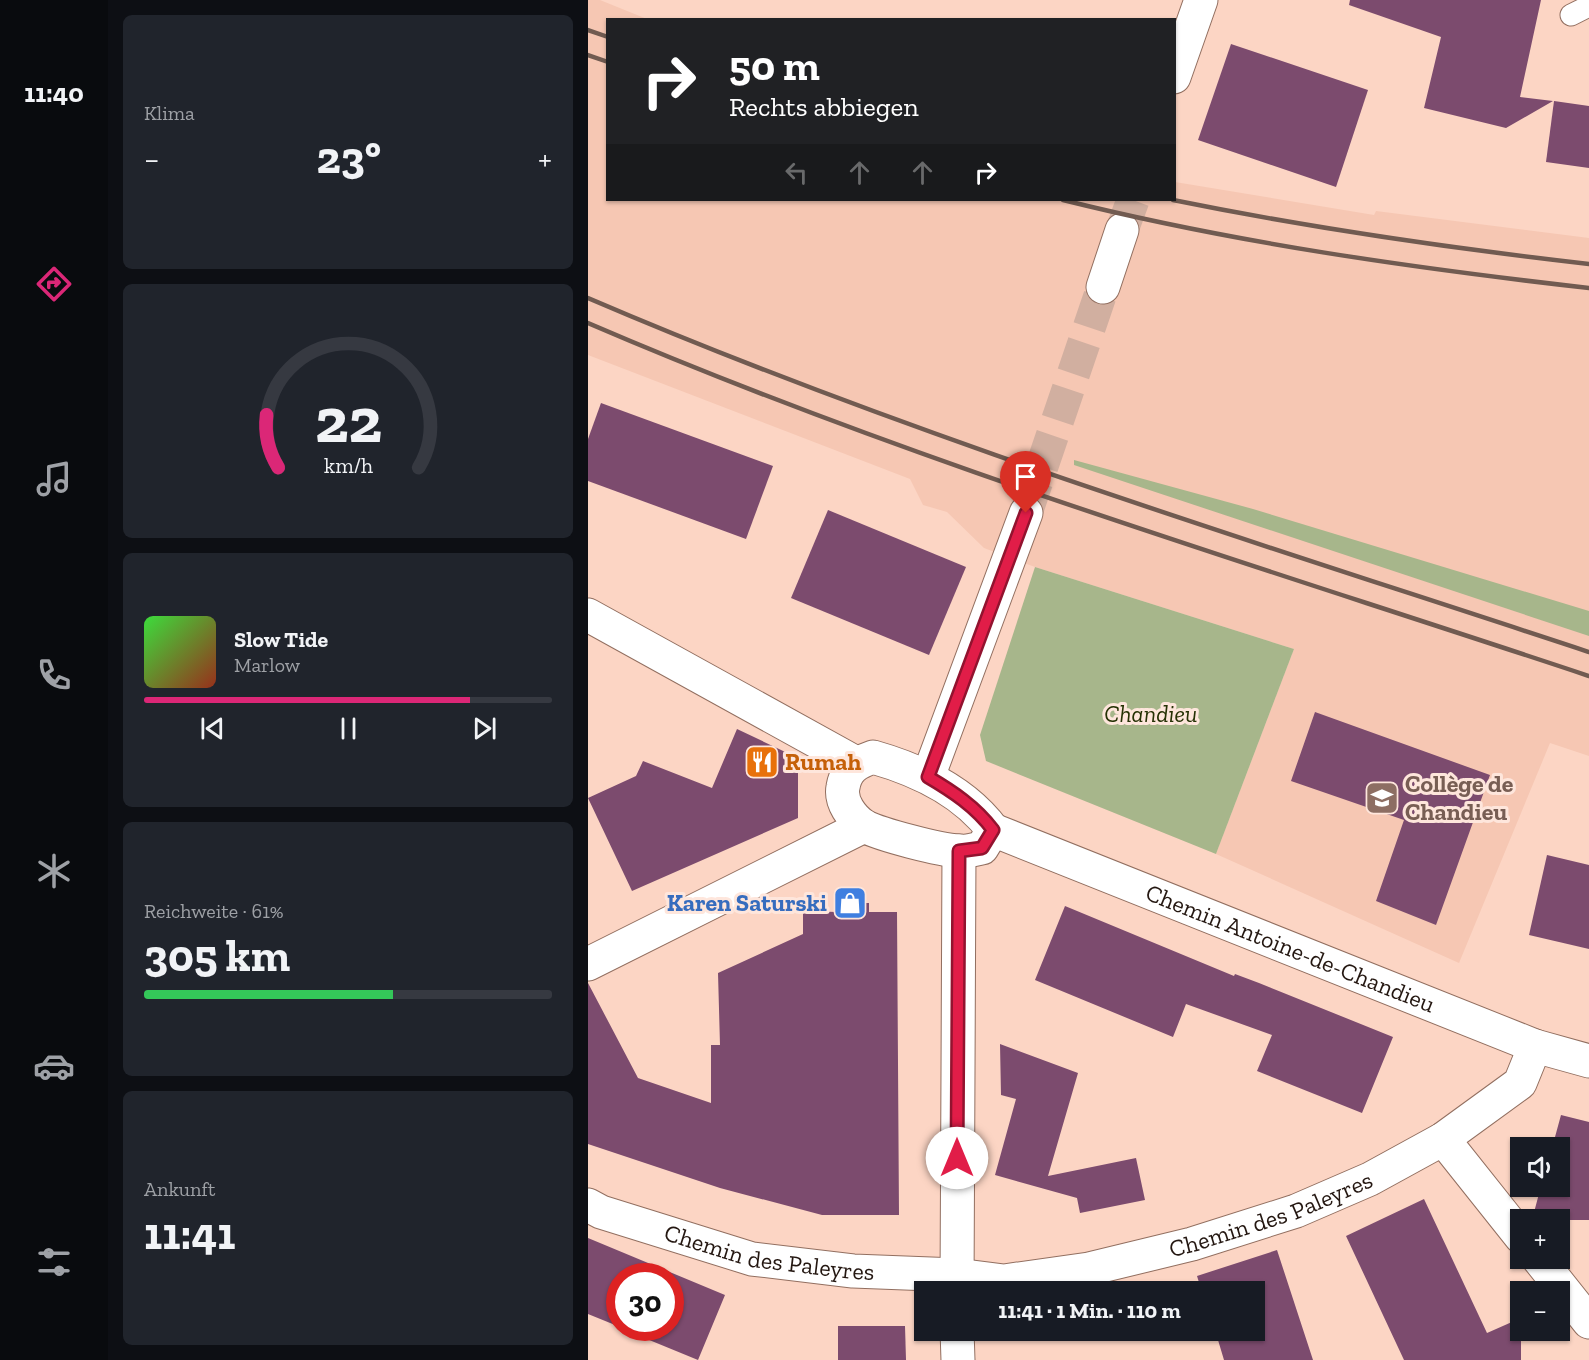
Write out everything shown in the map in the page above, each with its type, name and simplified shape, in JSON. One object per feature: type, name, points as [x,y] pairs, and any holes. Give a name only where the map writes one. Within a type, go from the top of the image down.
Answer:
[{"type":"street","points":[[1176,71],[1201,0]]},
{"type":"street","points":[[1103,287],[1122,230]]},
{"type":"street","points":[[928,777],[1026,513]]},
{"type":"street","points":[[588,615],[856,763]]},
{"type":"street","points":[[873,757],[928,777],[950,789],[983,816],[993,830],[982,848],[959,851],[909,841],[864,826],[848,811],[842,792],[845,775],[856,763],[873,757]]},
{"type":"street","points":[[588,964],[864,826]]},
{"type":"street","name":"Chemin Antoine-de-Chandieu","points":[[993,830],[1535,1046],[1589,1061]]},
{"type":"street","points":[[957,1281],[959,851]]},
{"type":"street","name":"Chemin des Paleyres","points":[[1004,1281],[1089,1269],[1192,1244],[1296,1211],[1370,1179],[1443,1138],[1520,1083],[1535,1046]]},
{"type":"street","points":[[1443,1138],[1510,1223]]},
{"type":"street","name":"Chemin des Paleyres","points":[[588,1205],[602,1212],[752,1259],[940,1281]]},
{"type":"street","points":[[1547,1269],[1589,1322]]},
{"type":"street","points":[[957,1341],[958,1360]]},
{"type":"shaded area","points":[[588,0],[600,0],[645,18],[606,18],[606,201],[1176,201],[1176,182],[1374,215],[1376,211],[1589,238],[1589,756],[1550,743],[1459,963],[1216,854],[1294,649],[1035,567],[984,548],[947,512],[923,505],[910,479],[588,355]]},
{"type":"green space","points":[[1074,460],[1253,509],[1589,611],[1589,636],[1074,465]]},
{"type":"green space","name":"Chandieu","points":[[1035,567],[1294,649],[1216,854],[986,761],[980,735]]},
{"type":"building","points":[[1350,0],[1541,0],[1520,97],[1553,101],[1506,128],[1424,108],[1441,37],[1349,5]]},
{"type":"building","points":[[1231,44],[1368,90],[1336,187],[1198,140]]},
{"type":"building","points":[[1554,101],[1589,106],[1589,168],[1546,162]]},
{"type":"building","points":[[601,403],[773,466],[746,539],[588,481],[588,439]]},
{"type":"building","points":[[828,510],[966,567],[929,655],[791,598]]},
{"type":"building","name":"Collège de Chandieu","points":[[1315,712],[1490,775],[1436,925],[1376,901],[1404,820],[1291,781]]},
{"type":"building","points":[[737,729],[798,758],[798,818],[632,891],[588,798],[636,776],[643,761],[712,788]]},
{"type":"building","points":[[1547,855],[1589,865],[1589,949],[1529,935]]},
{"type":"building","points":[[838,903],[869,903],[869,912],[897,912],[899,1215],[822,1215],[720,1188],[588,1144],[588,983],[638,1078],[711,1103],[711,1045],[720,1045],[718,973],[803,934],[803,911],[837,912]]},
{"type":"building","points":[[1065,906],[1234,976],[1235,974],[1259,983],[1393,1037],[1362,1113],[1257,1071],[1272,1035],[1186,1004],[1173,1037],[1035,980]]},
{"type":"building","points":[[1000,1044],[1078,1073],[1048,1176],[1136,1158],[1145,1200],[1080,1213],[1077,1198],[995,1175],[1016,1099],[1001,1095]]},
{"type":"building","points":[[1561,1115],[1589,1122],[1589,1220],[1570,1220],[1570,1209],[1535,1209],[1538,1197],[1570,1197],[1570,1137],[1555,1137]]},
{"type":"building","points":[[1424,1199],[1487,1333],[1510,1323],[1510,1341],[1521,1341],[1521,1360],[1404,1360],[1346,1236]]},
{"type":"building","points":[[588,1238],[648,1263],[606,1263],[606,1321],[588,1314]]},
{"type":"building","points":[[1277,1250],[1313,1360],[1224,1360],[1218,1341],[1265,1341],[1265,1281],[1199,1281],[1197,1276]]},
{"type":"building","points":[[684,1278],[725,1295],[698,1360],[652,1341],[684,1341]]},
{"type":"building","points":[[838,1326],[905,1326],[906,1360],[838,1360]]},
{"type":"tunnel","points":[[1122,230],[1133,201]]},
{"type":"tunnel","points":[[1026,513],[1103,287]]},
{"type":"railway","points":[[588,30],[606,36]]},
{"type":"railway","points":[[588,55],[606,61]]},
{"type":"railway","points":[[1067,201],[1193,229],[1325,253],[1589,288]]},
{"type":"railway","points":[[1176,201],[1380,237],[1589,264]]},
{"type":"railway","points":[[588,298],[711,349],[959,442],[1085,486],[1589,652]]},
{"type":"railway","points":[[588,323],[711,374],[959,467],[1589,676]]},
{"type":"place","name":"Rumah","points":[[762,762]]},
{"type":"place","name":"Collège de Chandieu","points":[[1382,798]]},
{"type":"place","name":"Karen Saturski","points":[[850,903]]},
{"type":"route","points":[[957,1158],[959,851],[982,848],[993,830],[983,816],[950,789],[928,777],[1026,513]]}]
